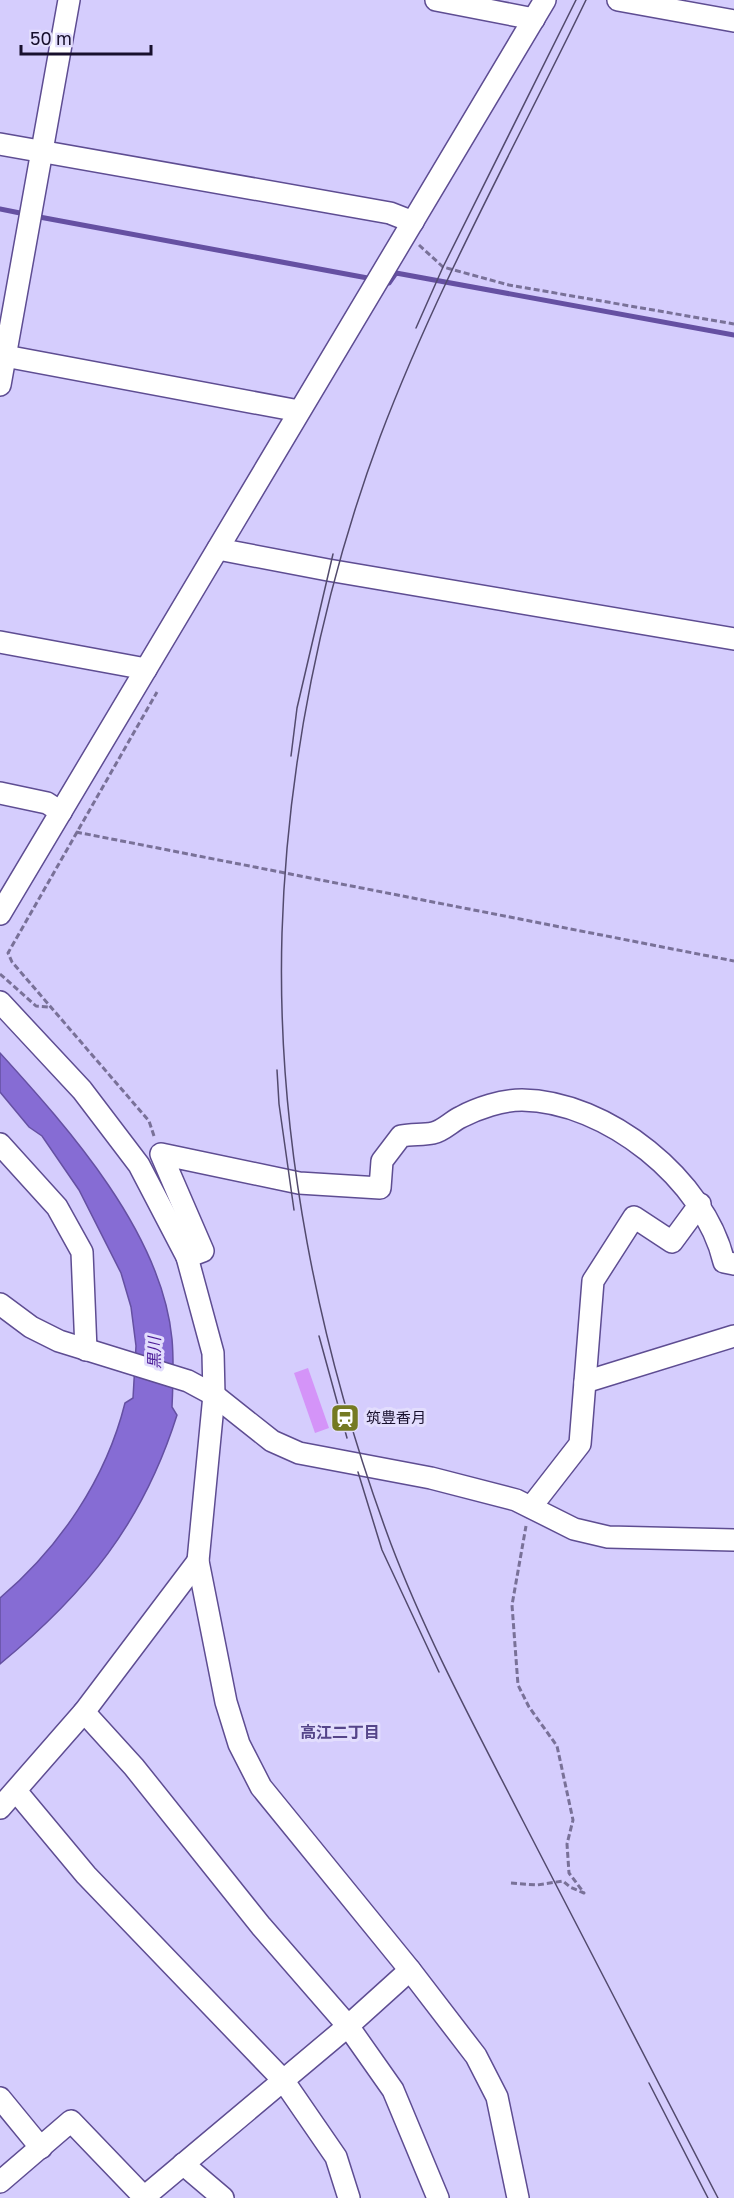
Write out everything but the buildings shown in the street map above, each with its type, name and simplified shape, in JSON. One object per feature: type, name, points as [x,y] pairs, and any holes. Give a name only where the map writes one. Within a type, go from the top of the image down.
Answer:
[{"type":"street","points":[[0,385],[3,355],[69,0]]},
{"type":"street","points":[[436,0],[534,19]]},
{"type":"street","points":[[0,914],[61,812],[154,676],[218,549],[545,0]]},
{"type":"street","points":[[618,0],[734,21]]},
{"type":"street","points":[[0,144],[390,213],[410,228]]},
{"type":"street","points":[[3,355],[299,411]]},
{"type":"street","points":[[218,549],[734,639]]},
{"type":"street","points":[[0,642],[154,676]]},
{"type":"street","points":[[0,793],[47,803],[61,812]]},
{"type":"street","points":[[0,1002],[82,1090],[139,1165],[187,1257],[213,1353],[214,1395],[198,1561],[226,1702],[239,1744],[256,1778],[476,2056],[497,2097],[512,2194]]},
{"type":"street","points":[[161,1154],[299,1183],[380,1188],[382,1161],[401,1136],[435,1133],[461,1117],[486,1106],[522,1100],[572,1108],[612,1127],[655,1156],[700,1204],[718,1237],[724,1262],[734,1264]]},
{"type":"street","points":[[0,1144],[57,1207],[82,1252],[96,1354]]},
{"type":"street","points":[[161,1154],[203,1251],[187,1257]]},
{"type":"street","points":[[531,1507],[580,1444],[593,1281],[634,1217],[672,1242],[700,1204]]},
{"type":"street","points":[[0,1304],[31,1327],[59,1341],[188,1381],[214,1395],[272,1441],[299,1453],[431,1478],[516,1500],[574,1529],[608,1537],[734,1540]]},
{"type":"street","points":[[585,1382],[734,1336]]},
{"type":"street","points":[[0,1808],[84,1712],[198,1561]]},
{"type":"street","points":[[84,1712],[134,1767],[261,1926],[348,2026],[393,2090],[438,2198]]},
{"type":"street","points":[[16,1791],[86,1875],[282,2080],[336,2157],[349,2198]]},
{"type":"street","points":[[0,2182],[71,2121],[143,2198],[348,2026],[410,1970]]},
{"type":"street","points":[[0,2098],[41,2148]]},
{"type":"street","points":[[183,2164],[223,2198]]},
{"type":"path","points":[[410,228],[443,267],[509,285],[734,324]]},
{"type":"path","points":[[154,676],[76,832],[8,953],[12,962],[148,1121],[161,1154]]},
{"type":"path","points":[[76,832],[734,961]]},
{"type":"path","points":[[0,974],[36,1006],[50,1007]]},
{"type":"path","points":[[512,1883],[537,1885],[563,1881],[584,1893],[569,1873],[567,1844],[573,1820],[557,1746],[529,1707],[518,1685],[512,1605],[531,1507]]},
{"type":"water","name":"黒川","points":[[0,1053],[82,1149],[131,1222],[151,1260],[165,1299],[172,1339],[172,1407],[177,1415],[147,1489],[129,1523],[108,1553],[59,1610],[0,1664],[0,1598],[22,1578],[61,1534],[93,1485],[117,1431],[125,1403],[133,1398],[136,1346],[131,1307],[121,1273],[79,1190],[42,1136],[29,1127],[0,1092]]},
{"type":"waterway","points":[[0,209],[25,214]]},
{"type":"waterway","points":[[34,216],[373,279]]},
{"type":"waterway","points":[[382,281],[389,283],[396,273],[734,335]]},
{"type":"tram line","points":[[416,328],[443,267],[576,0]]},
{"type":"tram line","points":[[586,0],[426,325],[380,437],[341,557],[311,681],[291,807],[282,933],[282,1010],[286,1088],[307,1243],[323,1320],[365,1471],[391,1544],[420,1615],[453,1684],[718,2198]]},
{"type":"tram line","points":[[291,756],[297,708],[333,554]]},
{"type":"tram line","points":[[277,1070],[279,1104],[294,1210]]},
{"type":"tram line","points":[[319,1336],[347,1438]]},
{"type":"tram line","points":[[358,1472],[382,1550],[439,1672]]},
{"type":"tram line","points":[[649,2083],[708,2198]]},
{"type":"place","name":"筑豊香月","points":[[345,1418]]},
{"type":"district","name":"高江二丁目","points":[[340,1732]]}]
